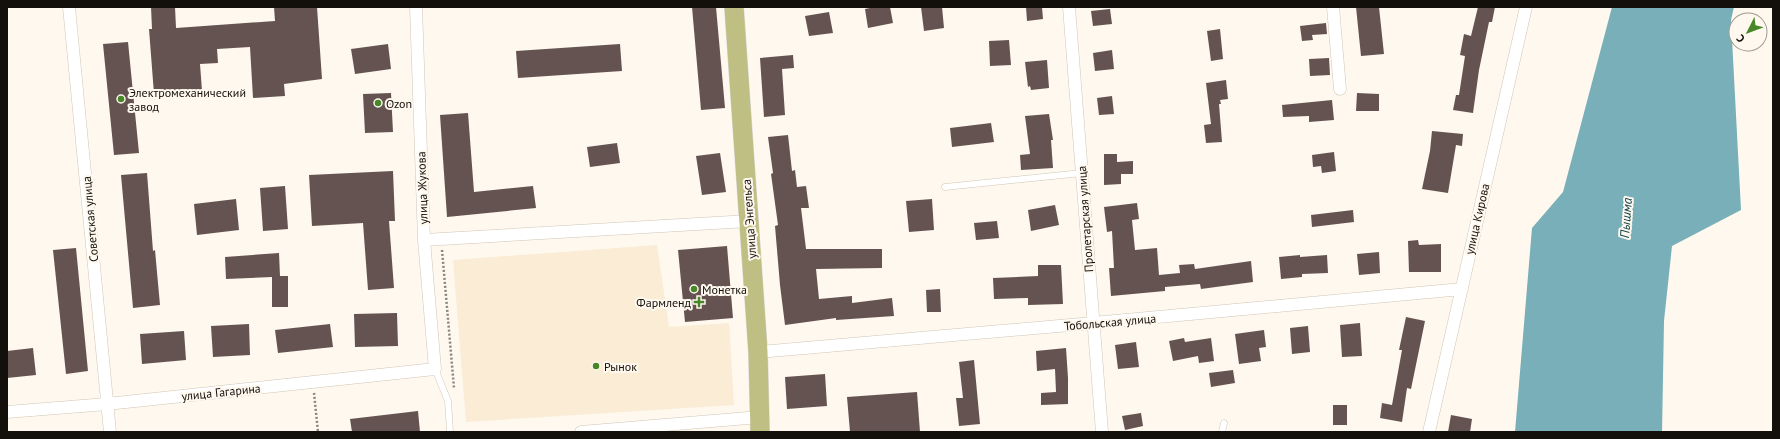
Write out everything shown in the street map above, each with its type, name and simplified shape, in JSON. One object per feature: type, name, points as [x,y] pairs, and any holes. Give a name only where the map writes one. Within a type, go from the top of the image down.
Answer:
[{"type":"main road","name":"улица Энгельса","points":[[734,7],[758,352],[760,424]]},
{"type":"street","name":"Советская улица","points":[[69,7],[110,432]]},
{"type":"street","name":"улица Жукова","points":[[416,7],[424,240],[435,369]]},
{"type":"street","name":"Пролетарская улица","points":[[1069,7],[1102,432]]},
{"type":"street","points":[[1333,7],[1340,89]]},
{"type":"street","name":"улица Кирова","points":[[1429,432],[1526,7]]},
{"type":"street","points":[[424,240],[749,220]]},
{"type":"street","name":"Тобольская улица","points":[[758,352],[1462,289]]},
{"type":"street","name":"улица Гагарина","points":[[7,412],[107,404],[435,369]]},
{"type":"street","points":[[581,432],[760,424]]},
{"type":"lane","points":[[945,187],[1082,173]]},
{"type":"lane","points":[[435,369],[448,401],[450,432]]},
{"type":"lane","points":[[1222,432],[1224,423]]},
{"type":"path","points":[[441,239],[455,400],[448,401]]},
{"type":"path","points":[[313,383],[318,432]]},
{"type":"shaded area","name":"Рынок","points":[[657,245],[669,327],[729,323],[734,405],[466,422],[453,260]]},
{"type":"water","name":"Пышма","points":[[1612,7],[1734,7],[1733,12],[1728,12],[1728,52],[1733,52],[1741,210],[1672,246],[1664,321],[1662,432],[1515,432],[1532,228],[1563,192]]},
{"type":"building","points":[[151,7],[175,7],[176,28],[275,21],[274,7],[317,7],[322,79],[284,84],[285,96],[253,98],[250,47],[217,49],[218,63],[200,64],[202,91],[154,94],[149,29],[152,29]]},
{"type":"building","points":[[692,7],[716,7],[725,108],[701,110]]},
{"type":"building","points":[[890,7],[893,23],[868,28],[865,9]]},
{"type":"building","points":[[921,7],[942,7],[944,28],[924,31]]},
{"type":"building","points":[[1026,7],[1042,7],[1043,19],[1027,21]]},
{"type":"building","points":[[1356,7],[1379,7],[1384,54],[1361,56]]},
{"type":"building","points":[[1478,7],[1495,7],[1492,22],[1489,22],[1479,70],[1473,113],[1453,110],[1456,95],[1459,95],[1465,56],[1460,55],[1464,34],[1471,36]]},
{"type":"building","points":[[1110,9],[1112,24],[1093,26],[1091,11]]},
{"type":"building","points":[[829,12],[833,33],[809,36],[805,16]]},
{"type":"building","points":[[1326,23],[1327,34],[1312,35],[1313,40],[1302,41],[1300,26]]},
{"type":"building","points":[[1220,29],[1223,59],[1211,61],[1207,31]]},
{"type":"building","points":[[1009,40],[1011,65],[990,66],[989,41]]},
{"type":"building","name":"Электромеханический завод","points":[[128,42],[139,153],[114,155],[103,44]]},
{"type":"building","points":[[388,44],[391,69],[355,74],[351,49]]},
{"type":"building","points":[[620,44],[622,71],[518,78],[516,51]]},
{"type":"building","points":[[1112,50],[1114,69],[1095,71],[1093,53]]},
{"type":"building","points":[[793,55],[794,68],[782,69],[785,115],[764,117],[760,58]]},
{"type":"building","points":[[1329,58],[1330,75],[1310,76],[1309,59]]},
{"type":"building","points":[[1047,60],[1049,88],[1031,90],[1030,86],[1028,87],[1025,62]]},
{"type":"building","points":[[1226,80],[1228,99],[1220,100],[1221,104],[1219,104],[1222,142],[1206,143],[1204,125],[1211,124],[1206,83]]},
{"type":"building","points":[[391,93],[393,132],[365,133],[363,94]]},
{"type":"building","points":[[1357,93],[1379,94],[1379,111],[1356,111]]},
{"type":"building","points":[[1112,96],[1114,114],[1099,115],[1097,98]]},
{"type":"building","points":[[1332,100],[1334,120],[1309,122],[1309,116],[1283,117],[1282,105]]},
{"type":"building","points":[[468,113],[474,192],[533,186],[536,208],[447,217],[440,115]]},
{"type":"building","points":[[1049,114],[1053,140],[1051,140],[1053,168],[1021,170],[1020,155],[1030,154],[1025,116]]},
{"type":"building","points":[[991,123],[994,142],[952,147],[950,128]]},
{"type":"building","points":[[1432,131],[1463,134],[1462,146],[1456,145],[1448,193],[1422,189],[1430,151]]},
{"type":"building","points":[[788,135],[792,171],[795,170],[797,187],[806,186],[809,208],[801,208],[806,249],[882,249],[882,268],[816,269],[819,299],[852,296],[852,303],[892,298],[894,316],[836,320],[836,318],[785,325],[775,226],[778,225],[768,137]]},
{"type":"building","points":[[617,143],[620,163],[590,167],[587,147]]},
{"type":"building","points":[[1334,152],[1336,171],[1322,173],[1321,166],[1313,167],[1312,155]]},
{"type":"building","points":[[720,153],[726,192],[702,195],[696,156]]},
{"type":"building","points":[[1104,154],[1117,154],[1117,162],[1133,161],[1133,174],[1121,174],[1121,184],[1104,185]]},
{"type":"building","points":[[393,171],[395,221],[389,221],[394,288],[368,290],[363,223],[312,226],[309,175]]},
{"type":"building","points":[[147,173],[153,251],[155,250],[160,305],[133,308],[121,175]]},
{"type":"building","points":[[285,186],[288,229],[263,231],[260,188]]},
{"type":"building","points":[[236,199],[239,230],[197,235],[194,204]]},
{"type":"building","points":[[932,199],[934,230],[909,232],[906,201]]},
{"type":"building","points":[[1137,203],[1139,219],[1132,220],[1135,250],[1157,248],[1159,275],[1180,273],[1179,265],[1194,264],[1195,269],[1251,261],[1253,282],[1201,289],[1200,284],[1165,287],[1165,291],[1111,296],[1109,268],[1114,268],[1112,231],[1107,232],[1104,207]]},
{"type":"building","points":[[1055,205],[1059,225],[1031,231],[1028,210]]},
{"type":"building","points":[[1353,210],[1354,222],[1312,227],[1311,215]]},
{"type":"building","points":[[997,221],[999,238],[976,240],[974,223]]},
{"type":"building","points":[[1418,240],[1419,245],[1441,244],[1441,272],[1409,272],[1408,241]]},
{"type":"building","points":[[727,246],[733,318],[685,322],[678,250]]},
{"type":"building","points":[[76,248],[88,371],[66,374],[53,250]]},
{"type":"building","points":[[1379,252],[1380,273],[1359,275],[1357,254]]},
{"type":"building","points":[[279,253],[280,276],[288,276],[288,307],[272,307],[272,277],[226,279],[225,257]]},
{"type":"building","points":[[1300,255],[1300,257],[1327,255],[1328,273],[1302,274],[1302,277],[1281,279],[1279,257]]},
{"type":"building","points":[[1038,265],[1061,265],[1063,304],[1028,305],[1028,298],[994,299],[993,278],[1038,276]]},
{"type":"building","points":[[940,289],[941,312],[927,312],[926,290]]},
{"type":"building","points":[[397,313],[398,346],[355,347],[354,314]]},
{"type":"building","points":[[1406,317],[1425,321],[1411,389],[1407,388],[1402,422],[1380,418],[1382,403],[1392,405],[1402,350],[1399,350]]},
{"type":"building","points":[[1360,323],[1362,356],[1342,357],[1340,325]]},
{"type":"building","points":[[249,324],[250,355],[213,357],[211,326]]},
{"type":"building","points":[[330,324],[333,347],[278,353],[275,330]]},
{"type":"building","points":[[1308,326],[1310,352],[1292,354],[1290,328]]},
{"type":"building","points":[[1264,330],[1266,347],[1259,348],[1261,361],[1239,364],[1235,334]]},
{"type":"building","points":[[184,331],[186,360],[142,364],[140,334]]},
{"type":"building","points":[[1184,338],[1185,342],[1211,338],[1214,361],[1199,363],[1198,356],[1173,361],[1169,341]]},
{"type":"building","points":[[1136,342],[1139,367],[1118,369],[1115,345]]},
{"type":"building","points":[[33,348],[36,375],[7,378],[7,351]]},
{"type":"building","points":[[1066,348],[1068,404],[1041,405],[1041,393],[1056,392],[1055,369],[1037,371],[1036,351]]},
{"type":"building","points":[[974,360],[980,424],[959,426],[956,398],[963,398],[959,362]]},
{"type":"building","points":[[1233,370],[1235,383],[1211,387],[1209,373]]},
{"type":"building","points":[[825,374],[827,406],[787,409],[785,377]]},
{"type":"building","points":[[917,392],[920,432],[850,432],[847,397]]},
{"type":"building","points":[[1333,405],[1347,405],[1347,425],[1333,425]]},
{"type":"building","points":[[418,411],[420,432],[352,432],[350,419]]},
{"type":"building","points":[[1141,413],[1143,426],[1125,430],[1122,416]]},
{"type":"building","points":[[1451,415],[1472,419],[1470,432],[1448,432]]},
{"type":"place","name":"Электромеханический завод","points":[[121,99]]},
{"type":"place","name":"Ozon","points":[[378,103]]},
{"type":"place","name":"Монетка","points":[[694,289]]},
{"type":"place","name":"Фармленд","points":[[699,302]]},
{"type":"place","name":"Рынок","points":[[596,366]]}]
